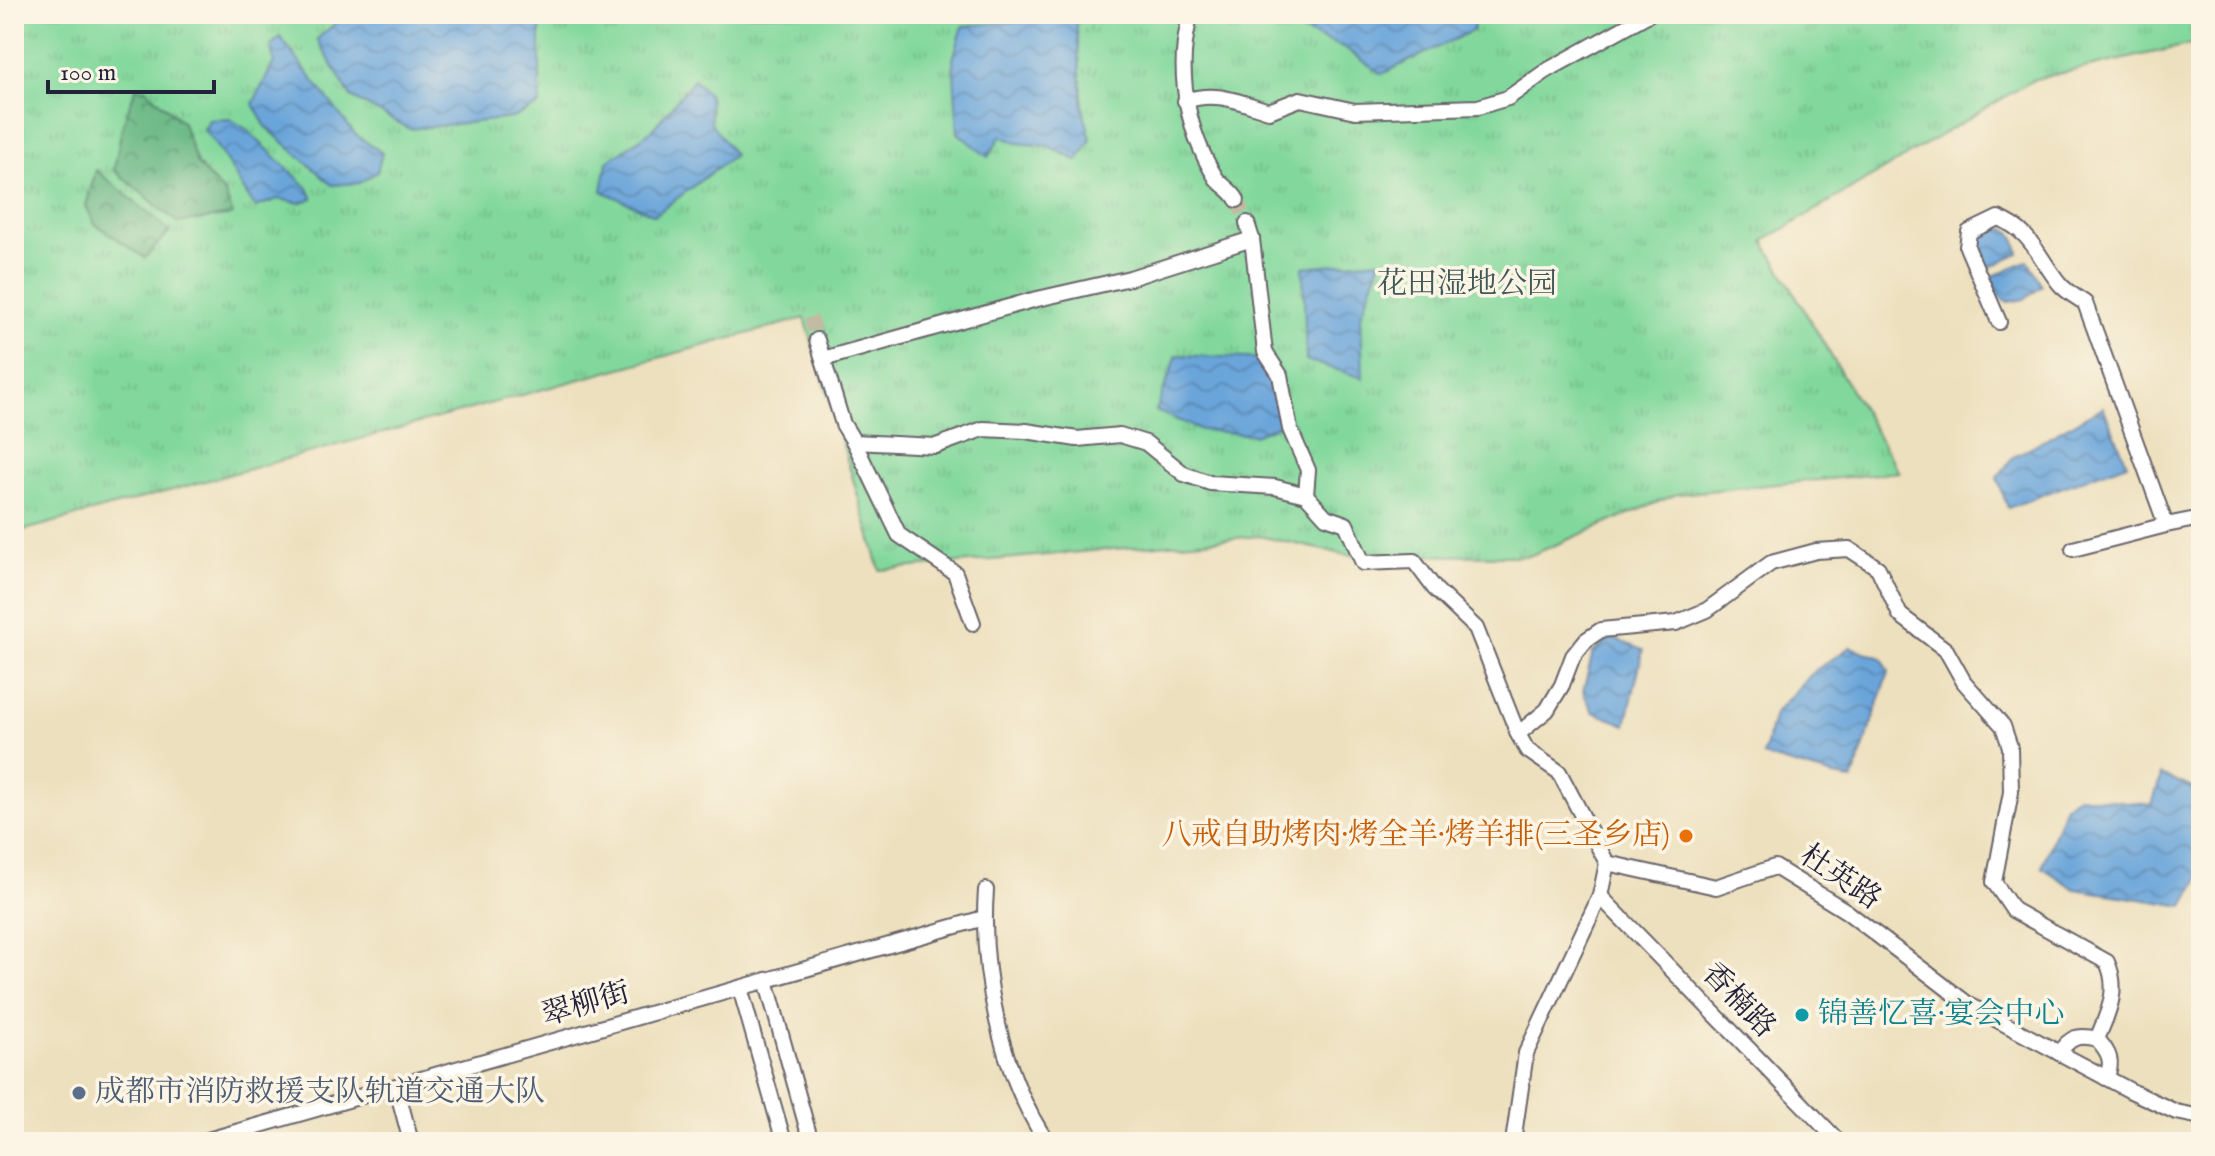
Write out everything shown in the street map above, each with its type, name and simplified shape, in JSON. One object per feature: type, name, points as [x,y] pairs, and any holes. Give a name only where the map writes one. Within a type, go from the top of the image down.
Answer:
[{"type":"street","points":[[1191,14],[1185,58],[1185,101],[1217,180],[1234,193],[1237,200]]},
{"type":"street","points":[[1185,101],[1202,95],[1223,97],[1269,111],[1300,99],[1355,111],[1478,107],[1508,98],[1546,71],[1649,14]]},
{"type":"street","points":[[1999,322],[1967,247],[1969,232],[1998,218],[2014,224],[2039,250],[2060,285],[2085,303],[2166,525]]},
{"type":"street","points":[[1247,223],[1252,239],[1265,352],[1280,375],[1290,429],[1308,470],[1306,495]]},
{"type":"street","points":[[823,359],[1033,300],[1130,278],[1252,239]]},
{"type":"street","points":[[817,340],[843,424],[899,535],[955,573],[973,623]]},
{"type":"street","points":[[854,442],[936,446],[983,429],[1026,431],[1077,439],[1120,435],[1146,443],[1184,474],[1210,483],[1275,487],[1306,495],[1326,517],[1346,524],[1363,563],[1414,561],[1435,589],[1476,628],[1518,734],[1527,750],[1559,772],[1607,863],[1600,896],[1526,1053],[1513,1142]]},
{"type":"street","points":[[2073,549],[2201,518]]},
{"type":"street","points":[[1518,734],[1547,710],[1562,685],[1573,656],[1586,640],[1601,630],[1676,623],[1707,610],[1771,563],[1816,551],[1849,549],[1878,568],[1900,615],[1946,650],[1964,682],[2003,726],[2010,747],[2011,792],[1994,882],[2013,910],[2107,962],[2114,977],[2112,1003],[2097,1039]]},
{"type":"street","name":"杜英路","points":[[1607,863],[1716,887],[1775,867],[1846,911],[1969,1005],[2176,1112],[2201,1117]]},
{"type":"street","points":[[986,890],[984,918],[992,986],[1008,1063],[1047,1142]]},
{"type":"street","name":"香楠路","points":[[1600,896],[1839,1142]]},
{"type":"street","name":"翠柳街","points":[[201,1142],[984,918]]},
{"type":"street","points":[[766,980],[811,1142]]},
{"type":"street","points":[[740,988],[784,1142]]},
{"type":"street","points":[[2059,1053],[2068,1040],[2078,1036],[2097,1039],[2110,1059],[2111,1068],[2106,1078]]},
{"type":"street","points":[[396,1086],[411,1142]]},
{"type":"green space","name":"花田湿地公园","points":[[14,14],[2201,14],[2201,42],[2035,79],[1764,241],[1899,472],[1677,494],[1529,556],[1347,555],[1259,536],[880,570],[805,318],[14,533]]},
{"type":"green space","points":[[136,88],[146,89],[183,123],[197,164],[225,194],[233,215],[178,223],[114,170],[122,127]]},
{"type":"green space","points":[[96,170],[170,231],[145,258],[95,224],[86,206]]},
{"type":"water","points":[[346,14],[540,14],[540,105],[512,118],[410,129],[351,97],[317,39]]},
{"type":"water","points":[[1303,14],[1466,14],[1472,15],[1474,30],[1382,74],[1343,47],[1300,30]]},
{"type":"water","points":[[1076,17],[1083,109],[1091,139],[1078,161],[1048,146],[1016,143],[1001,136],[988,157],[958,133],[953,59],[963,26]]},
{"type":"water","points":[[280,37],[355,134],[382,153],[377,172],[359,183],[332,185],[266,127],[253,104],[274,62],[271,46]]},
{"type":"water","points":[[694,79],[709,96],[711,123],[734,155],[655,215],[602,191],[607,162],[652,130]]},
{"type":"water","points":[[230,119],[245,128],[308,188],[313,199],[300,203],[278,199],[255,207],[204,130],[209,120]]},
{"type":"water","points":[[1995,227],[2013,234],[2019,253],[1986,269],[1977,248],[1981,235]]},
{"type":"water","points":[[1381,260],[1361,316],[1363,378],[1306,360],[1303,267]]},
{"type":"water","points":[[2028,260],[2042,286],[2025,299],[2008,302],[1997,294],[1991,277]]},
{"type":"water","points":[[1177,355],[1266,359],[1277,377],[1281,424],[1254,435],[1201,430],[1156,411]]},
{"type":"water","points":[[2103,407],[2127,463],[2008,508],[1997,478],[2013,457]]},
{"type":"water","points":[[1612,638],[1643,650],[1626,725],[1593,712],[1583,692],[1593,652]]},
{"type":"water","points":[[1850,647],[1882,658],[1889,672],[1852,781],[1763,756],[1774,714],[1813,672]]},
{"type":"water","points":[[2161,775],[2201,791],[2201,875],[2184,906],[2075,889],[2042,867],[2065,805],[2078,796],[2152,805]]},
{"type":"tunnel","points":[[1237,200],[1247,223]]},
{"type":"tunnel","points":[[811,317],[817,340]]},
{"type":"place","name":"八戒自助烤肉·烤全羊·烤羊排(三圣乡店)","points":[[1686,836]]},
{"type":"place","name":"锦善忆喜·宴会中心","points":[[1802,1015]]},
{"type":"place","name":"成都市消防救援支队轨道交通大队","points":[[79,1093]]}]
